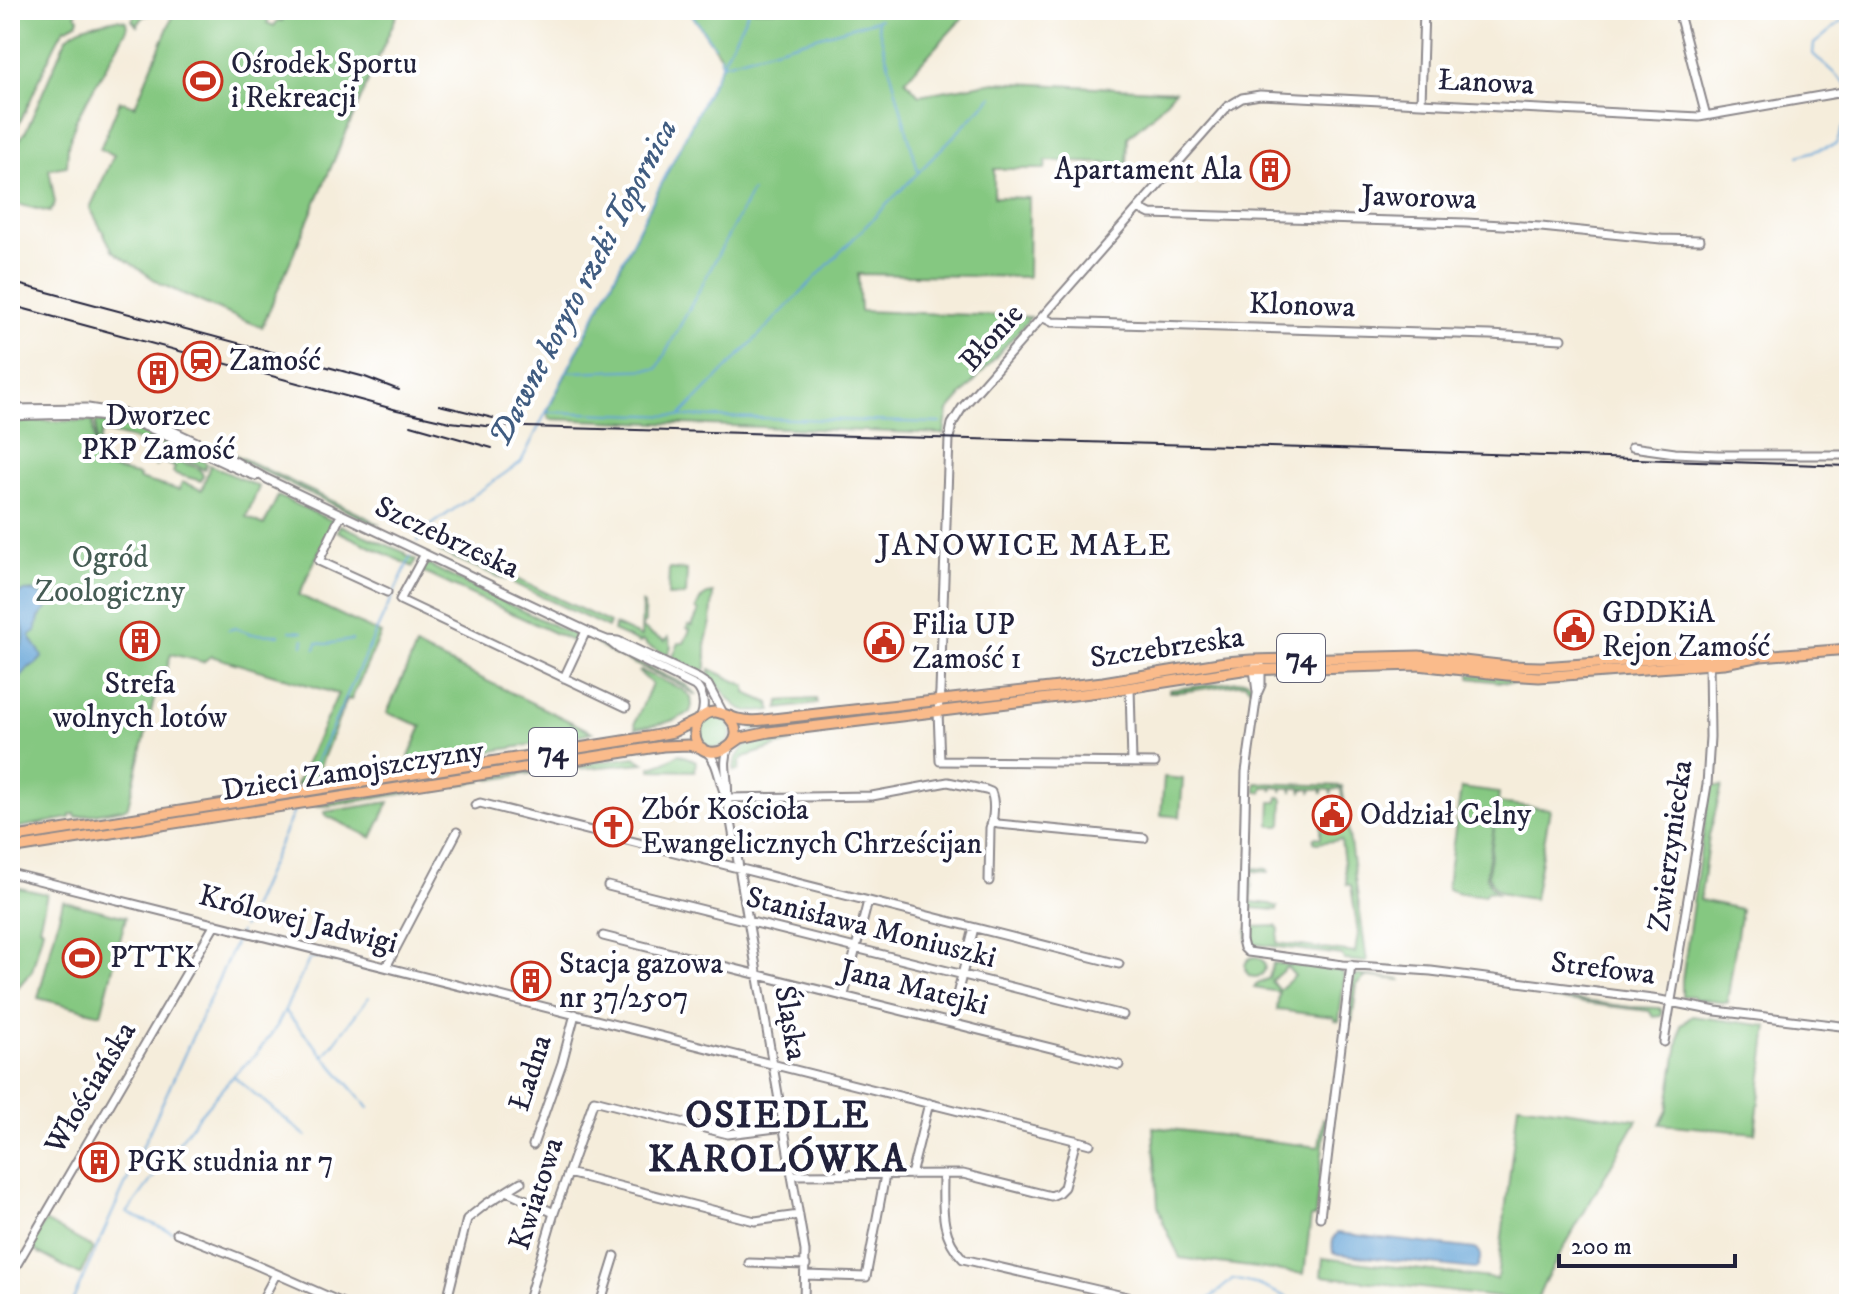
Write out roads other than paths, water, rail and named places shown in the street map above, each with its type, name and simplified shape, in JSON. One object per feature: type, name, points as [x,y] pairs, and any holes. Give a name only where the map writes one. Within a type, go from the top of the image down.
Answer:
[{"type":"main road","name":"Szczebrzeska","points":[[731,745],[741,738],[761,733],[1130,687],[1258,666],[1419,656],[1541,667],[1708,660],[1743,654],[1763,656],[1849,649]]},
{"type":"main road","name":"Szczebrzeska","points":[[725,714],[742,720],[764,720],[1111,681],[1225,662],[1258,666]]},
{"type":"main road","name":"74","points":[[700,719],[711,712],[725,714]]},
{"type":"main road","points":[[725,714],[735,729],[731,745]]},
{"type":"main road","points":[[700,719],[695,728],[695,737],[704,750]]},
{"type":"main road","name":"Dzieci Zamojszczyzny","points":[[10,838],[636,739],[673,732],[700,719]]},
{"type":"main road","name":"Dzieci Zamojszczyzny","points":[[10,849],[663,746],[688,745],[704,750]]},
{"type":"main road","name":"74","points":[[704,750],[719,752],[731,745]]},
{"type":"street","points":[[1421,103],[1424,10]]},
{"type":"street","points":[[1678,10],[1706,116]]},
{"type":"street","name":"Łanowa","points":[[1263,95],[1706,116],[1849,91]]},
{"type":"street","name":"Błonie","points":[[1132,763],[940,761],[938,712],[951,426],[966,403],[1227,107],[1242,98],[1263,95]]},
{"type":"street","name":"Jaworowa","points":[[1138,208],[1150,214],[1466,223],[1700,240]]},
{"type":"street","name":"Klonowa","points":[[1042,317],[1052,322],[1562,339]]},
{"type":"street","name":"Szczebrzeska","points":[[10,409],[94,409],[136,416],[158,424],[341,515],[607,640],[619,649],[697,687],[702,698],[700,719]]},
{"type":"street","name":"Szczebrzeska","points":[[10,416],[86,415],[125,421],[156,431],[240,471],[267,479]]},
{"type":"street","points":[[1632,447],[1704,455],[1849,455]]},
{"type":"street","points":[[341,515],[319,561],[387,592]]},
{"type":"street","points":[[425,554],[400,600],[626,707]]},
{"type":"street","points":[[564,678],[586,631]]},
{"type":"street","name":"Szczebrzeska","points":[[607,640],[618,641],[699,679],[708,685],[725,714]]},
{"type":"street","name":"Zwierzyniecka","points":[[1664,1042],[1707,785],[1710,737],[1708,660]]},
{"type":"street","name":"Strefowa","points":[[1258,666],[1246,772],[1243,945],[1248,952],[1431,971],[1849,1027]]},
{"type":"street","points":[[1130,687],[1132,763],[1155,763]]},
{"type":"street","name":"Śląska","points":[[731,745],[725,756],[729,787],[727,798],[799,1215],[806,1265],[804,1304]]},
{"type":"street","name":"Śląska","points":[[704,750],[714,759],[720,787],[727,798]]},
{"type":"street","points":[[727,798],[872,796],[951,782],[991,792],[993,821],[990,828],[989,881]]},
{"type":"street","points":[[475,805],[480,803],[1119,964]]},
{"type":"street","points":[[993,821],[998,824],[1144,838]]},
{"type":"street","points":[[386,967],[457,832]]},
{"type":"street","name":"Królowej Jadwigi","points":[[10,873],[1090,1144]]},
{"type":"street","name":"Stanisława Moniuszki","points":[[608,886],[1123,1015]]},
{"type":"street","points":[[844,995],[868,901]]},
{"type":"street","name":"Włościańska","points":[[10,1276],[215,924]]},
{"type":"street","points":[[950,1022],[974,928]]},
{"type":"street","name":"Jana Matejki","points":[[603,936],[1119,1065]]},
{"type":"street","points":[[1320,1217],[1351,965]]},
{"type":"street","name":"Ładna","points":[[533,1145],[562,1063],[575,1014]]},
{"type":"street","name":"Kwiatowa","points":[[529,1304],[554,1213],[594,1100],[728,1134],[784,1127]]},
{"type":"street","points":[[911,1175],[929,1103]]},
{"type":"street","points":[[792,1175],[963,1174],[1053,1195],[1064,1187],[1076,1140]]},
{"type":"street","points":[[568,1173],[755,1221],[799,1215]]},
{"type":"street","points":[[943,1174],[944,1225],[963,1259],[1145,1303]]},
{"type":"street","points":[[806,1275],[866,1277],[885,1175]]},
{"type":"street","points":[[446,1304],[467,1219],[521,1182]]},
{"type":"street","points":[[507,1191],[554,1213]]},
{"type":"street","points":[[177,1233],[276,1274],[331,1301],[345,1304]]},
{"type":"street","points":[[600,1304],[610,1286],[615,1256]]},
{"type":"street","points":[[749,1263],[806,1265]]},
{"type":"street","points":[[260,1304],[276,1274]]},
{"type":"water","points":[[24,591],[39,594],[49,606],[39,618],[36,631],[30,635],[42,658],[28,668],[18,681],[10,675],[10,666],[24,639],[16,602],[17,595]]},
{"type":"water","points":[[1337,1233],[1475,1249],[1481,1255],[1475,1269],[1338,1254],[1333,1252],[1332,1247]]},
{"type":"waterway","points":[[689,10],[714,46]]},
{"type":"waterway","name":"Dawne koryto rzeki Topornica","points":[[418,541],[423,531],[521,462],[749,10]]},
{"type":"waterway","points":[[1848,86],[1813,54],[1814,44],[1849,15]]},
{"type":"waterway","points":[[720,56],[722,64],[880,19]]},
{"type":"waterway","points":[[877,22],[918,171]]},
{"type":"waterway","points":[[548,412],[680,416],[993,96]]},
{"type":"waterway","points":[[1799,156],[1836,144],[1849,115]]},
{"type":"waterway","points":[[568,372],[657,369],[752,191]]},
{"type":"waterway","points":[[681,416],[941,423]]},
{"type":"waterway","name":"Dawne koryto rzeki Topornica","points":[[306,784],[411,556]]},
{"type":"waterway","points":[[228,630],[236,628],[252,634],[279,635]]},
{"type":"waterway","points":[[290,631],[302,632]]},
{"type":"waterway","points":[[303,645],[304,639]]},
{"type":"waterway","points":[[315,649],[317,643],[352,640]]},
{"type":"waterway","name":"Dawne koryto rzeki Topornica","points":[[243,927],[294,811]]},
{"type":"waterway","name":"Dawne koryto rzeki Topornica","points":[[71,1304],[240,932]]},
{"type":"waterway","points":[[127,1213],[197,1118],[258,1052],[277,1026],[309,960],[316,957],[369,970]]},
{"type":"waterway","points":[[324,1056],[369,997]]},
{"type":"waterway","points":[[286,1012],[369,1108]]},
{"type":"waterway","points":[[233,1076],[306,1136]]},
{"type":"waterway","points":[[129,1214],[172,1232]]},
{"type":"waterway","points":[[1203,1304],[1233,1279],[1259,1285],[1302,1304]]},
{"type":"railway","points":[[10,282],[365,377],[399,390]]},
{"type":"railway","points":[[10,305],[397,410],[450,422],[486,426],[1849,466]]},
{"type":"railway","points":[[439,405],[493,418]]},
{"type":"railway","points":[[411,425],[492,448]]},
{"type":"place","name":"Ośrodek Sportu i Rekreacji","points":[[203,81]]},
{"type":"place","name":"Apartament Ala","points":[[1270,170]]},
{"type":"place","name":"Zamość","points":[[201,361]]},
{"type":"place","name":"Dworzec PKP Zamość","points":[[158,373]]},
{"type":"place","name":"GDDKiA Rejon Zamość","points":[[1574,630]]},
{"type":"place","name":"Strefa wolnych lotów","points":[[140,641]]},
{"type":"place","name":"Filia UP Zamość 1","points":[[884,642]]},
{"type":"place","name":"Oddział Celny","points":[[1332,815]]},
{"type":"place","name":"Zbór Kościoła Ewangelicznych Chrześcijan","points":[[613,827]]},
{"type":"place","name":"PTTK","points":[[82,958]]},
{"type":"place","name":"Stacja gazowa nr 37/2507","points":[[531,981]]},
{"type":"place","name":"PGK studnia nr 7","points":[[99,1162]]},
{"type":"district","name":"JANOWICE MAŁE","points":[[1025,546]]},
{"type":"district","name":"OSIEDLE KAROLÓWKA","points":[[778,1138]]},
{"type":"park label","name":"Ogród Zoologiczny","points":[[110,575]]}]
